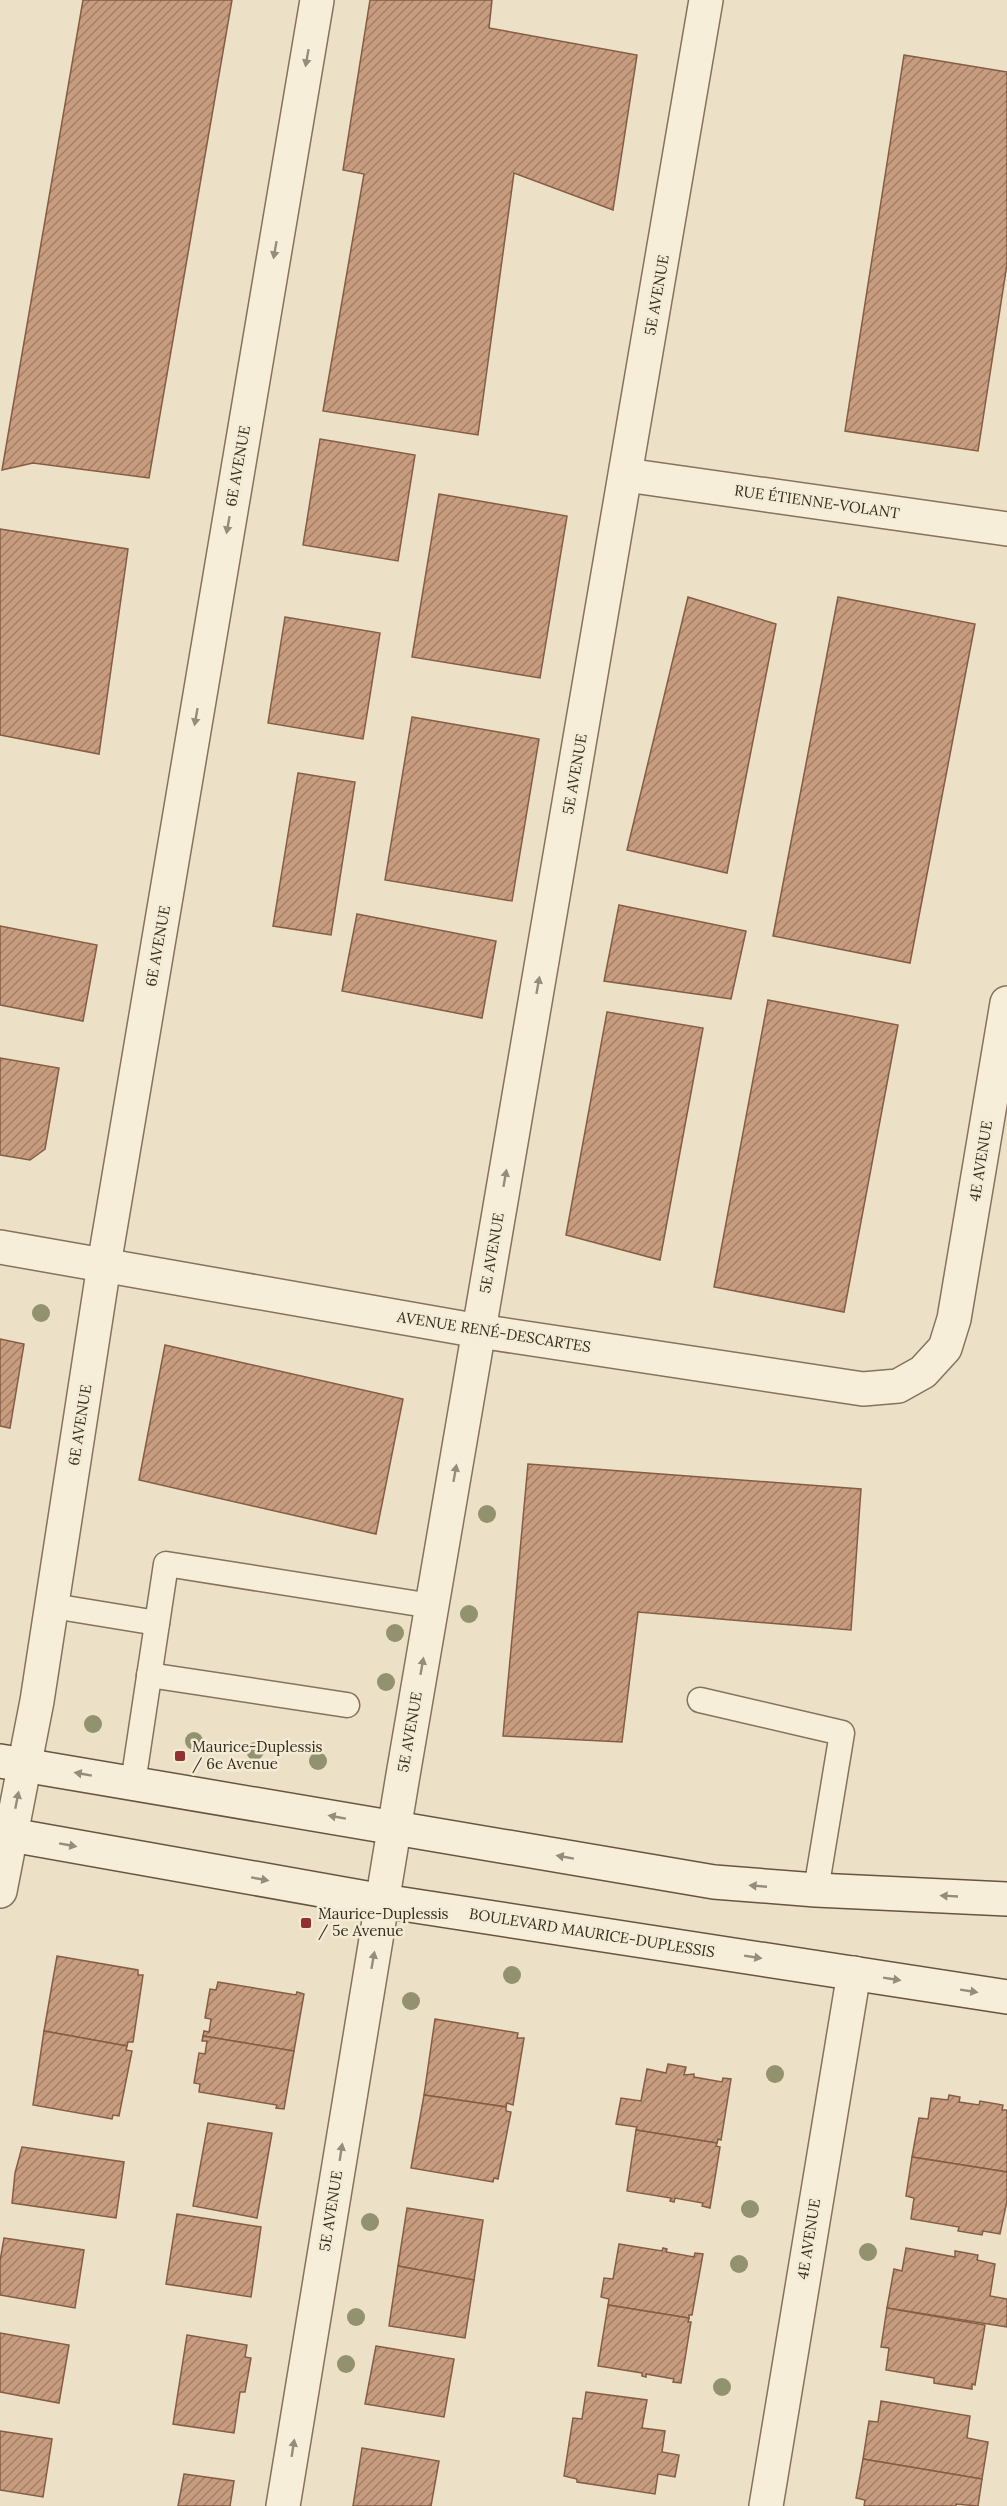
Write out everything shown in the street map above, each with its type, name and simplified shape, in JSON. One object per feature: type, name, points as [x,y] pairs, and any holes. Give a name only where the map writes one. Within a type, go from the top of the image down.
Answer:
[{"type":"street","name":"6E AVENUE","points":[[0,1891],[12,1763],[37,1701],[104,1265],[317,0]]},
{"type":"street","name":"5E AVENUE","points":[[284,2506],[432,1606],[706,0]]},
{"type":"street","name":"RUE ÉTIENNE-VOLANT","points":[[626,475],[1007,529]]},
{"type":"street","name":"4E AVENUE","points":[[954,1318],[1007,1003]]},
{"type":"street","name":"AVENUE RENÉ-DESCARTES","points":[[0,1247],[479,1331],[863,1389],[898,1386],[923,1372],[945,1348],[954,1318]]},
{"type":"street","points":[[12,1763],[714,1882],[816,1890],[1007,1899]]},
{"type":"street","name":"BOULEVARD MAURICE-DUPLESSIS","points":[[5,1834],[383,1901],[1007,1997]]},
{"type":"street","name":"4E AVENUE","points":[[766,2506],[854,1973]]},
{"type":"lane","points":[[134,1783],[166,1564],[432,1606]]},
{"type":"lane","points":[[53,1606],[157,1623]]},
{"type":"lane","points":[[149,1676],[347,1705]]},
{"type":"lane","points":[[700,1700],[842,1732],[816,1890]]},
{"type":"building","points":[[83,0],[232,0],[149,478],[33,463],[2,470]]},
{"type":"building","points":[[370,0],[492,0],[489,28],[637,55],[613,210],[514,173],[478,435],[323,411],[364,174],[343,170]]},
{"type":"building","points":[[904,55],[1007,72],[1007,264],[978,451],[845,431]]},
{"type":"building","points":[[320,439],[415,455],[398,561],[303,545]]},
{"type":"building","points":[[439,494],[567,516],[540,678],[412,657]]},
{"type":"building","points":[[0,529],[128,549],[99,754],[0,735]]},
{"type":"building","points":[[688,597],[776,624],[727,873],[627,850]]},
{"type":"building","points":[[838,597],[975,624],[910,963],[773,936]]},
{"type":"building","points":[[285,617],[380,633],[363,739],[268,723]]},
{"type":"building","points":[[412,717],[539,739],[512,901],[385,880]]},
{"type":"building","points":[[298,773],[355,782],[331,935],[273,926]]},
{"type":"building","points":[[619,905],[746,931],[731,999],[604,981]]},
{"type":"building","points":[[357,914],[496,941],[482,1018],[342,991]]},
{"type":"building","points":[[0,926],[97,945],[83,1021],[0,1005]]},
{"type":"building","points":[[768,1000],[898,1025],[844,1312],[714,1287]]},
{"type":"building","points":[[607,1012],[703,1028],[660,1260],[566,1235]]},
{"type":"building","points":[[0,1058],[59,1068],[45,1149],[30,1160],[0,1155]]},
{"type":"building","points":[[0,1339],[24,1344],[10,1428],[0,1426]]},
{"type":"building","points":[[165,1345],[403,1399],[376,1534],[139,1480]]},
{"type":"building","points":[[528,1464],[861,1489],[851,1630],[638,1612],[622,1742],[503,1736]]},
{"type":"building","points":[[57,1956],[138,1970],[138,1975],[143,1975],[133,2042],[128,2042],[127,2046],[44,2031]]},
{"type":"building","points":[[218,1982],[296,1995],[297,1992],[304,1994],[294,2051],[203,2036],[204,2031],[209,2032],[211,2019],[205,2018],[210,1989],[216,1990]]},
{"type":"building","points":[[435,2019],[518,2033],[517,2038],[524,2038],[513,2105],[507,2103],[506,2107],[424,2095]]},
{"type":"building","points":[[44,2031],[127,2046],[126,2050],[132,2051],[119,2116],[113,2115],[112,2119],[33,2105]]},
{"type":"building","points":[[203,2036],[294,2051],[284,2109],[276,2108],[277,2105],[199,2092],[200,2084],[194,2083],[199,2053],[205,2054],[207,2041],[202,2041]]},
{"type":"building","points":[[668,2064],[686,2067],[684,2075],[694,2074],[694,2077],[722,2082],[723,2078],[731,2079],[721,2140],[718,2139],[717,2143],[636,2130],[637,2127],[616,2124],[621,2098],[641,2101],[647,2069],[666,2073]]},
{"type":"building","points":[[424,2095],[506,2107],[506,2111],[511,2112],[498,2179],[494,2178],[493,2182],[411,2168]]},
{"type":"building","points":[[949,2095],[960,2097],[959,2102],[979,2105],[980,2101],[1003,2105],[1002,2110],[1007,2110],[1007,2172],[912,2157],[919,2118],[928,2119],[931,2098],[948,2100]]},
{"type":"building","points":[[208,2123],[272,2133],[257,2218],[193,2206]]},
{"type":"building","points":[[636,2130],[717,2143],[716,2146],[720,2147],[710,2208],[702,2206],[703,2203],[675,2198],[674,2202],[670,2201],[671,2198],[627,2191]]},
{"type":"building","points":[[22,2147],[124,2162],[116,2218],[12,2203],[15,2173]]},
{"type":"building","points":[[912,2157],[1007,2172],[1007,2201],[1000,2234],[983,2231],[982,2235],[958,2231],[959,2227],[911,2219],[914,2198],[906,2196]]},
{"type":"building","points":[[407,2208],[483,2220],[474,2280],[398,2266]]},
{"type":"building","points":[[177,2214],[261,2227],[251,2297],[166,2284]]},
{"type":"building","points":[[4,2238],[84,2250],[75,2308],[0,2295],[0,2261]]},
{"type":"building","points":[[619,2244],[662,2251],[663,2248],[667,2249],[666,2252],[694,2257],[695,2253],[703,2254],[692,2315],[689,2315],[689,2318],[608,2305],[609,2299],[601,2297],[604,2278],[613,2279]]},
{"type":"building","points":[[906,2248],[955,2257],[955,2251],[978,2255],[977,2260],[995,2264],[990,2296],[1007,2299],[1007,2327],[887,2308],[894,2269],[902,2271]]},
{"type":"building","points":[[398,2266],[474,2280],[465,2338],[389,2326]]},
{"type":"building","points":[[608,2305],[689,2318],[688,2322],[691,2322],[681,2383],[673,2382],[674,2379],[646,2374],[646,2377],[642,2376],[642,2373],[598,2366]]},
{"type":"building","points":[[887,2308],[985,2325],[975,2385],[972,2384],[972,2389],[934,2383],[934,2378],[886,2370],[889,2348],[881,2347]]},
{"type":"building","points":[[0,2333],[69,2345],[59,2403],[0,2392]]},
{"type":"building","points":[[187,2335],[247,2345],[245,2357],[251,2358],[245,2392],[240,2392],[234,2433],[173,2424]]},
{"type":"building","points":[[376,2346],[454,2359],[444,2417],[365,2404]]},
{"type":"building","points":[[586,2392],[647,2400],[642,2428],[665,2431],[662,2452],[679,2455],[675,2477],[658,2474],[655,2494],[577,2482],[577,2479],[564,2476],[573,2418],[582,2419]]},
{"type":"building","points":[[881,2401],[970,2416],[967,2438],[988,2442],[982,2479],[863,2459],[869,2421],[878,2422]]},
{"type":"building","points":[[0,2431],[52,2439],[43,2497],[0,2490]]},
{"type":"building","points":[[362,2448],[439,2461],[431,2506],[353,2506]]},
{"type":"building","points":[[863,2459],[982,2479],[978,2506],[956,2504],[956,2506],[864,2506],[865,2500],[856,2498]]},
{"type":"building","points":[[184,2474],[234,2481],[230,2506],[178,2506]]},
{"type":"place","name":"Maurice-Duplessis / 6e Avenue","points":[[180,1756]]},
{"type":"place","name":"Maurice-Duplessis / 5e Avenue","points":[[306,1923]]}]
